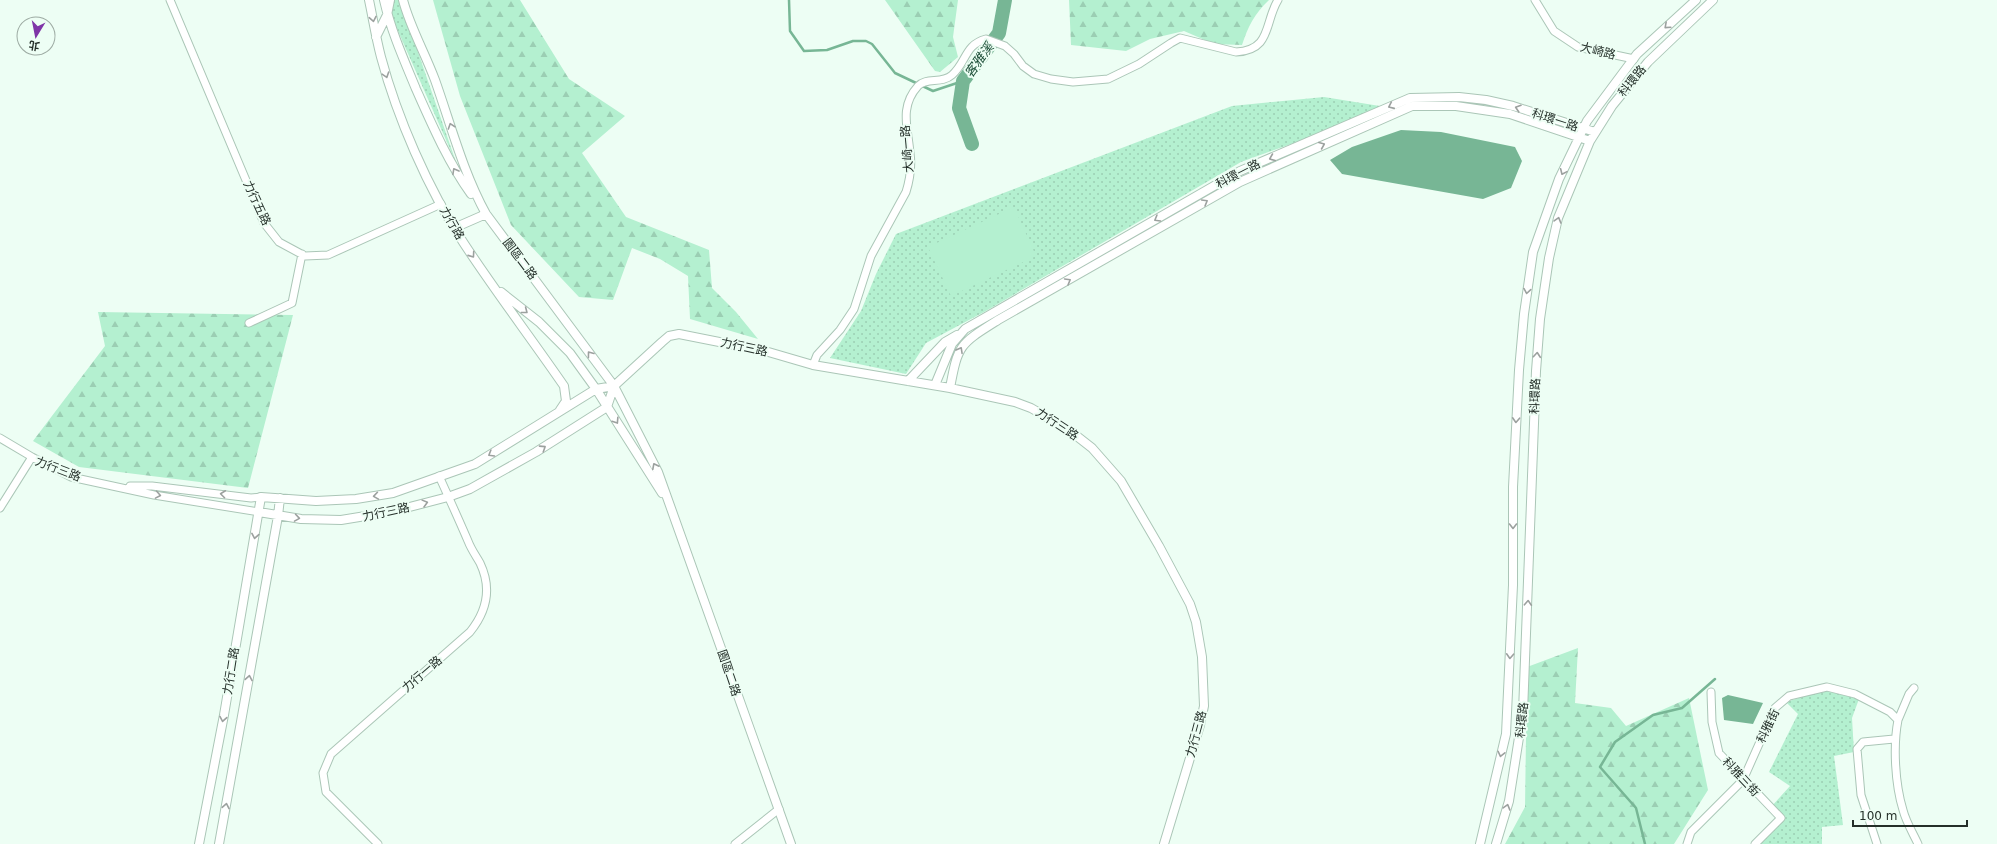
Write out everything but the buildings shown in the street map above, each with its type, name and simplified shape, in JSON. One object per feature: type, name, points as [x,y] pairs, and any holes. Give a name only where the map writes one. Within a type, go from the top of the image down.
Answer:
[{"type":"street","name":"力行五路","points":[[170,0],[264,223],[279,242],[305,256],[328,255],[441,204]]},
{"type":"street","name":"力行路","points":[[369,0],[376,37],[386,76],[400,114],[441,204],[454,228],[564,386],[566,401],[563,407],[548,419]]},
{"type":"street","points":[[384,0],[387,15],[399,50],[441,145],[460,179],[486,214],[454,228]]},
{"type":"street","points":[[376,37],[387,15],[390,0]]},
{"type":"street","name":"園區二路","points":[[403,0],[407,16],[434,79],[472,188],[486,214],[614,386],[658,472],[791,844]]},
{"type":"street","name":"大崎一路","points":[[813,365],[817,355],[840,330],[854,309],[871,256],[906,192],[911,172],[910,152],[905,124],[907,102],[918,85],[924,82],[938,81],[951,77],[971,46],[986,39],[999,42],[1014,54],[1022,66],[1034,74],[1051,79],[1073,82],[1108,78],[1139,64],[1180,38],[1236,52],[1252,49],[1264,39],[1278,0]]},
{"type":"street","name":"大崎路","points":[[1535,0],[1554,31],[1578,47],[1634,59]]},
{"type":"street","name":"科環路","points":[[1480,844],[1506,734],[1513,584],[1513,487],[1519,370],[1524,314],[1533,252],[1546,213],[1580,133],[1642,49],[1696,0]]},
{"type":"street","name":"科環路","points":[[1496,844],[1509,801],[1524,712],[1536,371],[1540,319],[1549,258],[1558,218],[1590,141],[1612,106],[1648,62],[1713,0]]},
{"type":"street","name":"科環一路","points":[[935,386],[946,357],[961,332],[1240,171],[1410,98],[1459,97],[1486,100],[1512,106],[1580,133],[1590,141]]},
{"type":"street","name":"科環一路","points":[[950,388],[959,350],[965,342],[998,320],[1240,182],[1412,106],[1456,106],[1510,114],[1580,133],[1595,132]]},
{"type":"street","points":[[249,323],[292,302],[302,254]]},
{"type":"street","name":"園區二路","points":[[494,287],[539,322],[570,353],[596,389],[668,502]]},
{"type":"street","points":[[908,381],[945,342],[961,332]]},
{"type":"street","name":"力行三路","points":[[0,508],[32,457],[71,477],[120,486],[154,495],[278,516],[301,519],[341,520],[390,512],[448,497],[470,489],[523,460],[607,407],[614,386],[666,339],[679,334],[765,351],[813,365],[950,388],[1031,408],[1069,430],[1092,448],[1121,481],[1159,546],[1190,604],[1196,622],[1201,651],[1204,706],[1200,725],[1164,844]]},
{"type":"street","name":"力行三路","points":[[120,486],[152,486],[251,498],[261,497],[316,501],[356,499],[393,493],[475,464],[596,389],[614,386]]},
{"type":"street","points":[[0,438],[32,457]]},
{"type":"street","name":"力行一路","points":[[378,844],[326,792],[323,773],[331,754],[470,632],[480,620],[486,601],[486,583],[480,564],[472,550],[439,476]]},
{"type":"street","name":"力行二路","points":[[199,844],[224,715],[261,497]]},
{"type":"street","name":"力行二路","points":[[219,844],[280,498]]},
{"type":"street","name":"科雅街","points":[[1687,844],[1691,832],[1743,780],[1775,708],[1789,696],[1826,687],[1855,694],[1890,712],[1898,720]]},
{"type":"street","points":[[1914,688],[1909,694],[1898,720],[1894,739],[1903,810],[1916,844]]},
{"type":"street","name":"科雅三街","points":[[1711,692],[1712,722],[1719,753],[1743,780],[1781,818],[1755,844]]},
{"type":"street","points":[[1877,844],[1861,795],[1857,748],[1863,742],[1894,739]]},
{"type":"street","points":[[735,844],[779,808]]},
{"type":"green space","points":[[393,0],[400,0],[457,165],[391,15]]},
{"type":"green space","points":[[433,0],[520,0],[569,79],[625,116],[582,153],[626,217],[709,250],[712,288],[736,312],[758,339],[690,319],[688,276],[660,259],[632,248],[613,300],[579,297],[511,225],[460,96]]},
{"type":"green space","points":[[885,0],[958,0],[953,37],[958,57],[940,72],[935,71]]},
{"type":"green space","points":[[1069,0],[1269,0],[1259,10],[1252,21],[1242,45],[1214,44],[1184,31],[1150,39],[1126,51],[1071,45]]},
{"type":"green space","points":[[1324,97],[1386,107],[1241,162],[984,312],[926,343],[906,374],[830,358],[861,311],[876,274],[896,234],[1232,106]]},
{"type":"green space","points":[[1014,207],[1036,256],[951,296],[928,247]]},
{"type":"green space","points":[[98,312],[293,315],[248,488],[79,467],[33,441],[105,346]]},
{"type":"green space","points":[[1578,648],[1575,703],[1611,708],[1626,726],[1689,698],[1708,790],[1674,844],[1505,844],[1525,807],[1527,667]]},
{"type":"green space","points":[[1824,690],[1859,699],[1852,718],[1854,752],[1834,756],[1843,825],[1822,827],[1822,844],[1759,844],[1785,817],[1772,806],[1790,786],[1769,772],[1798,714],[1786,702]]},
{"type":"shaded area","points":[[1401,130],[1441,132],[1515,147],[1522,161],[1511,188],[1483,199],[1342,174],[1330,160],[1352,147]]},
{"type":"shaded area","points":[[1728,695],[1763,703],[1753,724],[1724,720],[1722,698]]},
{"type":"waterway","points":[[789,0],[790,31],[804,51],[827,50],[853,41],[866,41],[872,44],[895,73],[933,91],[963,81]]},
{"type":"waterway","name":"客雅溪","points":[[972,144],[959,108],[963,81],[999,33],[1005,0]]},
{"type":"waterway","points":[[1645,844],[1636,808],[1600,767],[1615,742],[1653,715],[1682,708],[1715,679]]}]
